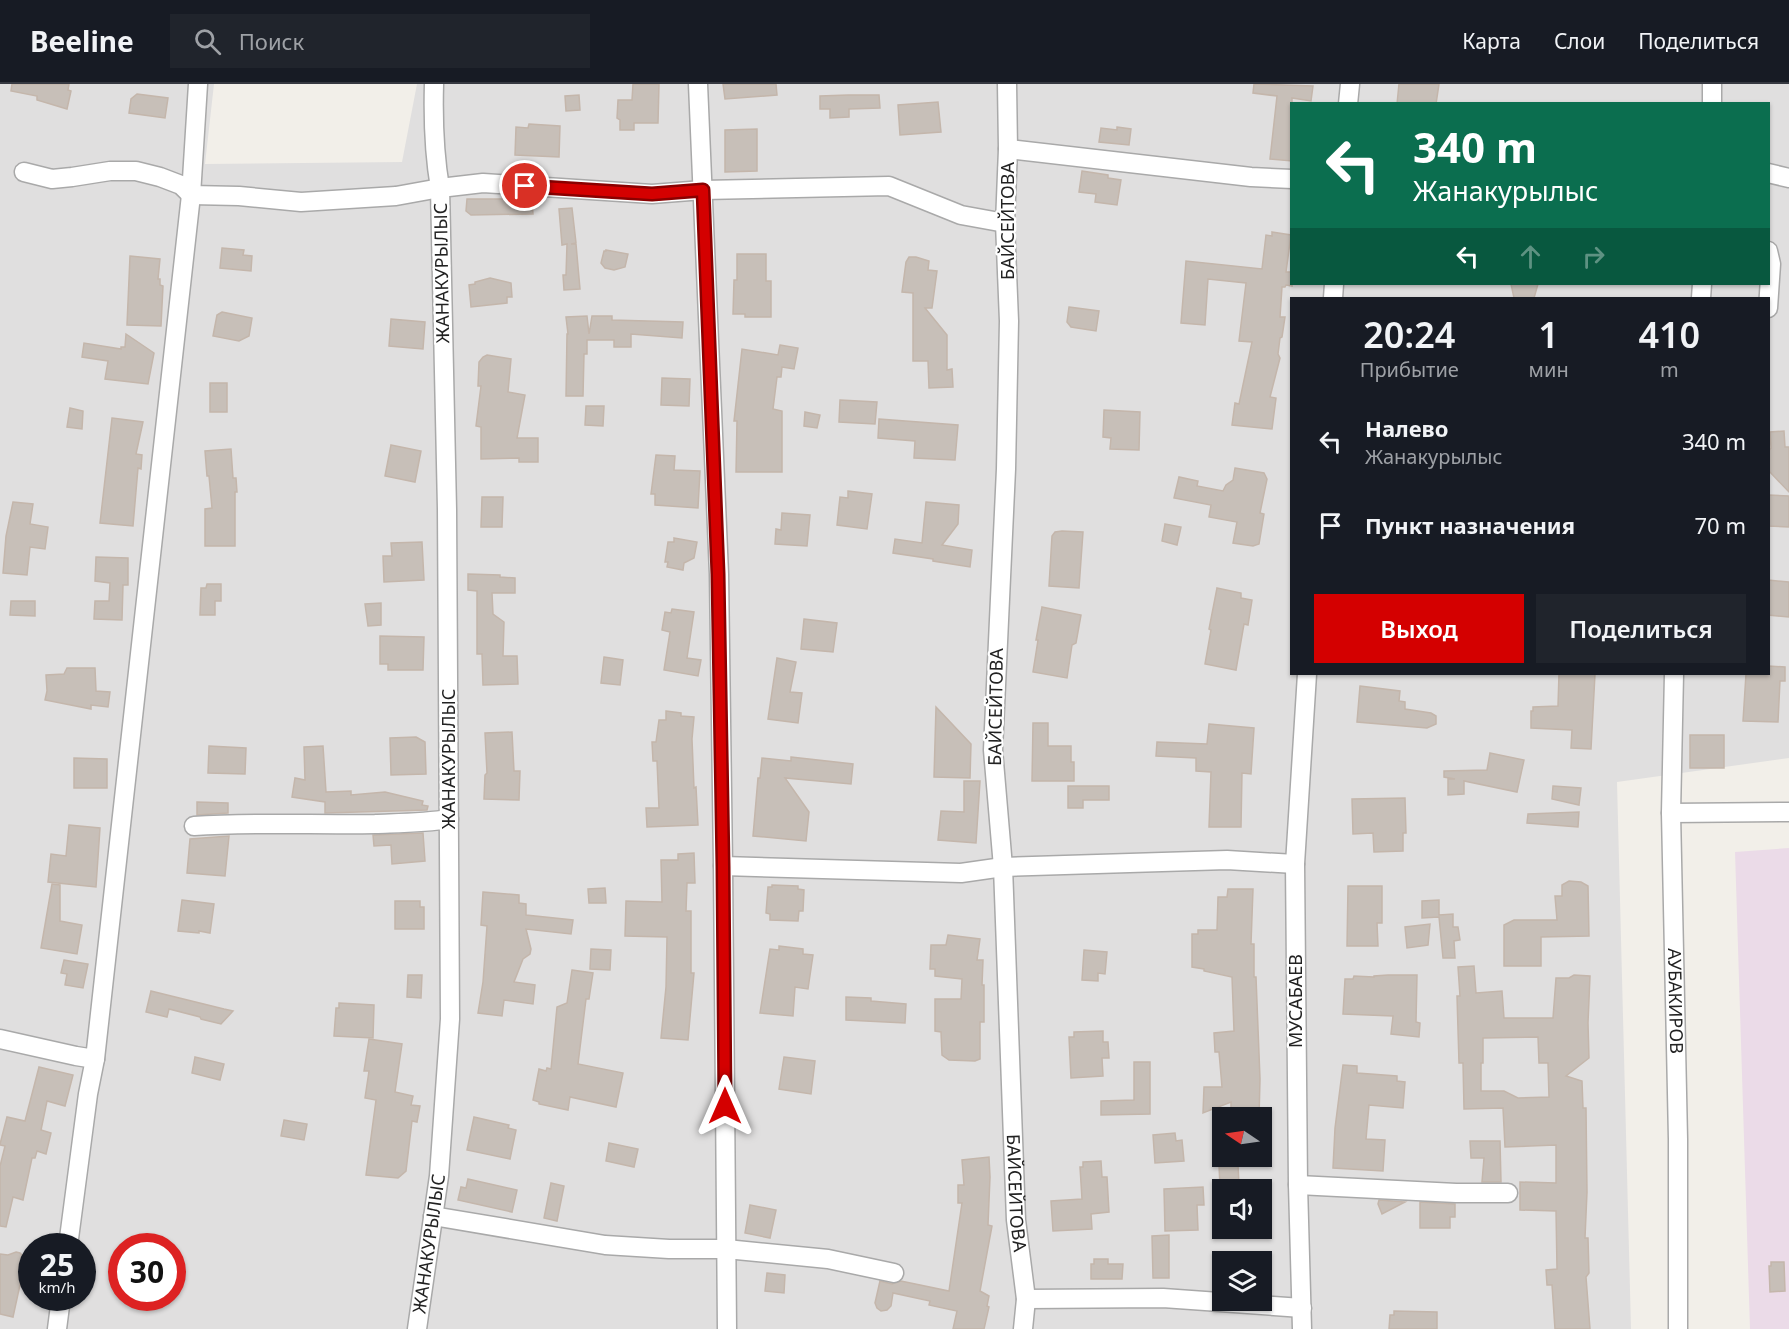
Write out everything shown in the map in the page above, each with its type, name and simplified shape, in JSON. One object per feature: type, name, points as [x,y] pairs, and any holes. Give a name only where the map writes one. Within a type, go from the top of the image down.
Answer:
[{"type":"street","points":[[70,1233],[88,1094],[95,1059],[191,195],[198,84]]},
{"type":"street","name":"ЖАНАКУРЫЛЫС","points":[[417,1329],[439,1176],[450,1020],[447,497],[440,188],[433,124],[434,84]]},
{"type":"street","points":[[698,84],[718,563],[727,1329]]},
{"type":"street","name":"БАЙСЕЙТОВА","points":[[1007,84],[1008,149],[1005,223],[1009,321],[1006,457],[993,750],[1003,867],[1016,1220],[1026,1299],[1023,1329]]},
{"type":"street","points":[[1348,102],[1350,84]]},
{"type":"street","points":[[1712,84],[1712,102]]},
{"type":"street","points":[[1008,149],[1251,177],[1290,179]]},
{"type":"street","points":[[24,172],[52,179],[110,171],[136,171],[181,185],[191,195]]},
{"type":"street","points":[[1770,173],[1789,178]]},
{"type":"street","name":"ЖАНАКУРЫЛЫС","points":[[191,195],[239,196],[301,202],[396,195],[483,183],[652,194],[703,190],[889,186],[961,215],[1005,223]]},
{"type":"street","points":[[1770,260],[1770,279]]},
{"type":"street","name":"МУСАБАЕВ","points":[[1302,1329],[1298,1185],[1295,864],[1307,675]]},
{"type":"street","name":"АУБАКИРОВ","points":[[1674,675],[1671,813],[1678,1139],[1678,1329]]},
{"type":"street","points":[[1671,813],[1789,812]]},
{"type":"street","points":[[194,826],[239,823],[313,825],[393,823],[449,819]]},
{"type":"street","points":[[723,866],[961,873],[1003,867],[1227,860],[1295,864]]},
{"type":"street","points":[[0,1039],[95,1059]]},
{"type":"street","points":[[1298,1185],[1456,1193],[1508,1193]]},
{"type":"street","points":[[433,1216],[605,1245],[726,1250],[828,1258],[894,1273]]},
{"type":"street","points":[[1026,1299],[1163,1298],[1302,1308]]},
{"type":"street","points":[[57,1329],[59,1311]]},
{"type":"shaded area","points":[[0,84],[214,84],[205,164],[402,162],[417,84],[1789,84],[1789,758],[1617,782],[1631,1329],[0,1329]]},
{"type":"shaded area","points":[[1789,848],[1789,1329],[1750,1329],[1735,852]]},
{"type":"building","points":[[12,84],[69,84],[68,90],[71,91],[67,109],[37,100],[37,96],[11,91]]},
{"type":"building","points":[[633,84],[659,84],[658,123],[634,123],[634,130],[620,130],[620,120],[617,118],[618,100],[632,100]]},
{"type":"building","points":[[723,84],[776,84],[777,95],[725,99]]},
{"type":"building","points":[[1254,84],[1313,86],[1311,101],[1292,98],[1290,102],[1290,161],[1270,159],[1277,96],[1253,93]]},
{"type":"building","points":[[1399,84],[1439,84],[1436,102],[1397,102]]},
{"type":"building","points":[[137,94],[168,98],[165,118],[129,113],[131,99]]},
{"type":"building","points":[[579,95],[580,110],[566,111],[565,96]]},
{"type":"building","points":[[879,95],[880,108],[849,109],[849,117],[830,118],[830,109],[820,109],[820,96]]},
{"type":"building","points":[[938,102],[941,132],[900,135],[898,105]]},
{"type":"building","points":[[529,124],[560,126],[559,157],[515,155],[516,127],[528,128]]},
{"type":"building","points":[[1117,127],[1131,129],[1129,145],[1099,142],[1101,128],[1117,130]]},
{"type":"building","points":[[757,129],[757,171],[725,172],[725,130]]},
{"type":"building","points":[[1082,171],[1108,175],[1108,178],[1121,180],[1117,205],[1095,202],[1096,194],[1079,192]]},
{"type":"building","points":[[467,199],[532,199],[533,214],[471,215],[466,211]]},
{"type":"building","points":[[572,208],[576,243],[571,244],[576,244],[580,289],[564,290],[563,275],[566,275],[567,244],[562,245],[559,209]]},
{"type":"building","points":[[1272,232],[1290,235],[1286,272],[1290,272],[1290,285],[1292,286],[1282,287],[1280,317],[1285,317],[1278,354],[1280,358],[1270,397],[1276,398],[1272,429],[1232,425],[1235,403],[1239,404],[1252,342],[1239,341],[1246,283],[1208,279],[1205,325],[1181,323],[1186,261],[1262,269],[1266,235],[1272,236]]},
{"type":"building","points":[[222,248],[244,250],[243,255],[252,256],[251,271],[220,268]]},
{"type":"building","points":[[606,250],[628,254],[625,267],[614,270],[605,268],[601,263]]},
{"type":"building","points":[[737,254],[766,254],[766,281],[771,281],[771,317],[745,317],[745,314],[733,314]]},
{"type":"building","points":[[130,256],[160,259],[158,279],[160,279],[160,285],[163,286],[161,326],[127,325]]},
{"type":"building","points":[[909,257],[929,261],[928,270],[937,271],[932,308],[925,308],[947,335],[947,370],[952,369],[953,387],[929,388],[928,361],[913,361],[913,293],[902,292],[906,262]]},
{"type":"building","points":[[490,278],[511,283],[512,297],[507,297],[507,303],[471,307],[469,285]]},
{"type":"building","points":[[1511,285],[1538,285],[1534,297],[1514,297]]},
{"type":"building","points":[[1069,307],[1099,311],[1096,331],[1071,327],[1067,322]]},
{"type":"building","points":[[222,312],[252,318],[249,336],[239,341],[213,336],[217,315]]},
{"type":"building","points":[[587,316],[589,334],[592,316],[612,316],[612,320],[683,322],[682,338],[631,334],[631,347],[614,347],[614,340],[587,340],[587,354],[584,354],[583,396],[566,396],[568,334],[566,317]]},
{"type":"building","points":[[391,319],[425,322],[423,349],[389,346]]},
{"type":"building","points":[[126,334],[154,353],[148,384],[105,379],[108,361],[82,357],[84,343],[121,349],[125,347]]},
{"type":"building","points":[[780,345],[798,348],[794,369],[782,367],[781,377],[777,377],[773,409],[782,411],[782,472],[736,472],[737,421],[734,421],[742,349],[778,355]]},
{"type":"building","points":[[487,355],[511,359],[508,392],[525,395],[517,438],[538,438],[538,462],[519,462],[519,458],[481,459],[481,427],[476,426],[481,386],[478,386],[479,362]]},
{"type":"building","points":[[662,378],[690,379],[689,406],[661,405]]},
{"type":"building","points":[[210,383],[227,383],[227,412],[210,412]]},
{"type":"building","points":[[840,400],[877,402],[875,424],[839,422]]},
{"type":"building","points":[[586,406],[604,406],[603,426],[585,425]]},
{"type":"building","points":[[70,408],[83,411],[82,429],[67,427]]},
{"type":"building","points":[[1104,410],[1140,412],[1139,450],[1110,449],[1111,438],[1103,437]]},
{"type":"building","points":[[805,412],[820,415],[817,428],[804,426]]},
{"type":"building","points":[[112,418],[143,422],[136,454],[142,455],[141,469],[138,468],[133,526],[100,523]]},
{"type":"building","points":[[879,419],[958,425],[955,460],[914,458],[915,441],[878,438]]},
{"type":"building","points":[[1784,431],[1785,447],[1789,447],[1789,492],[1770,472],[1770,432]]},
{"type":"building","points":[[391,445],[421,451],[415,482],[385,476]]},
{"type":"building","points":[[231,449],[233,478],[236,478],[237,492],[235,492],[235,546],[205,546],[205,509],[212,508],[205,451]]},
{"type":"building","points":[[656,455],[675,456],[674,470],[700,471],[698,508],[655,505],[655,494],[651,494]]},
{"type":"building","points":[[1235,468],[1264,473],[1267,479],[1260,513],[1264,514],[1259,544],[1253,546],[1233,543],[1237,522],[1209,517],[1211,505],[1174,498],[1179,477],[1198,481],[1197,486],[1223,491],[1226,485],[1233,480]]},
{"type":"building","points":[[848,491],[872,494],[867,529],[837,525],[840,497],[848,498]]},
{"type":"building","points":[[1770,495],[1789,496],[1789,527],[1770,526]]},
{"type":"building","points":[[482,497],[503,497],[502,527],[481,527]]},
{"type":"building","points":[[13,502],[33,504],[30,524],[48,527],[45,549],[30,547],[27,575],[3,573],[6,536]]},
{"type":"building","points":[[926,502],[959,505],[958,524],[942,545],[972,550],[970,567],[893,553],[895,539],[922,543]]},
{"type":"building","points":[[782,513],[810,515],[807,546],[775,544],[776,529],[781,530]]},
{"type":"building","points":[[1165,524],[1181,527],[1177,545],[1162,541]]},
{"type":"building","points":[[1055,532],[1083,532],[1079,588],[1049,586],[1052,536]]},
{"type":"building","points":[[674,538],[697,542],[694,558],[684,563],[683,570],[667,567],[668,562],[665,562],[668,542],[674,542]]},
{"type":"building","points":[[422,542],[424,580],[384,582],[383,556],[392,556],[391,543]]},
{"type":"building","points":[[96,557],[128,558],[128,585],[123,585],[122,620],[94,619],[95,601],[109,601],[110,583],[95,581]]},
{"type":"building","points":[[468,574],[515,578],[515,593],[492,593],[493,614],[504,622],[503,656],[517,656],[518,684],[483,685],[482,654],[477,654],[477,591],[468,590]]},
{"type":"building","points":[[1770,580],[1789,582],[1789,617],[1770,615]]},
{"type":"building","points":[[207,584],[221,584],[221,601],[215,601],[215,615],[200,615],[201,588],[206,588]]},
{"type":"building","points":[[1217,588],[1241,593],[1241,598],[1252,600],[1248,625],[1244,624],[1236,670],[1205,664]]},
{"type":"building","points":[[11,601],[35,601],[35,616],[10,615]]},
{"type":"building","points":[[381,603],[381,625],[368,626],[365,604]]},
{"type":"building","points":[[1042,607],[1081,615],[1076,643],[1072,645],[1067,678],[1033,672]]},
{"type":"building","points":[[672,609],[694,612],[687,658],[701,660],[698,676],[664,670],[670,632],[662,630],[665,612],[671,613]]},
{"type":"building","points":[[804,619],[837,623],[833,652],[801,649]]},
{"type":"building","points":[[380,636],[424,637],[423,670],[388,670],[388,664],[380,664]]},
{"type":"building","points":[[604,657],[623,660],[620,685],[601,683]]},
{"type":"building","points":[[777,658],[796,662],[790,692],[802,693],[798,723],[768,719]]},
{"type":"building","points":[[1770,666],[1785,667],[1785,681],[1780,681],[1778,722],[1743,721],[1746,675],[1770,675]]},
{"type":"building","points":[[67,668],[95,668],[96,691],[110,692],[108,707],[91,705],[91,709],[45,700],[46,675],[64,674]]},
{"type":"building","points":[[1559,675],[1595,675],[1591,749],[1571,748],[1572,730],[1531,728],[1533,707],[1558,706]]},
{"type":"building","points":[[1360,686],[1400,691],[1399,701],[1405,702],[1405,709],[1431,713],[1436,716],[1436,724],[1427,728],[1357,722]]},
{"type":"building","points":[[936,707],[971,744],[970,778],[934,777]]},
{"type":"building","points":[[666,711],[694,717],[692,739],[698,825],[647,827],[646,808],[659,808],[657,761],[653,761],[652,742],[656,742],[659,720],[666,720]]},
{"type":"building","points":[[1033,723],[1048,723],[1048,746],[1071,746],[1074,781],[1032,781]]},
{"type":"building","points":[[1209,724],[1254,728],[1251,774],[1242,773],[1241,827],[1209,827],[1211,772],[1196,771],[1196,758],[1156,756],[1157,742],[1207,744]]},
{"type":"building","points":[[512,732],[514,771],[520,771],[519,800],[484,799],[487,773],[485,733]]},
{"type":"building","points":[[1690,735],[1724,735],[1724,768],[1690,768]]},
{"type":"building","points":[[416,737],[425,742],[426,774],[391,775],[390,738]]},
{"type":"building","points":[[209,746],[246,748],[245,774],[208,773]]},
{"type":"building","points":[[323,746],[326,792],[351,791],[351,795],[385,792],[423,801],[422,805],[428,806],[427,810],[325,813],[325,802],[292,797],[295,778],[305,780],[304,747]]},
{"type":"building","points":[[1490,753],[1524,760],[1517,792],[1464,781],[1464,794],[1448,795],[1448,779],[1455,779],[1444,777],[1444,771],[1487,770]]},
{"type":"building","points":[[791,757],[853,764],[851,784],[785,778],[809,812],[806,841],[753,836],[762,758],[791,761]]},
{"type":"building","points":[[74,758],[107,759],[107,788],[74,788]]},
{"type":"building","points":[[964,781],[980,781],[976,843],[938,840],[941,811],[964,812]]},
{"type":"building","points":[[1068,786],[1109,786],[1109,800],[1083,800],[1083,808],[1068,808]]},
{"type":"building","points":[[1553,786],[1581,788],[1579,805],[1552,799]]},
{"type":"building","points":[[1405,798],[1406,833],[1403,833],[1403,851],[1374,852],[1373,833],[1353,834],[1352,799]]},
{"type":"building","points":[[197,802],[228,803],[228,813],[197,815]]},
{"type":"building","points":[[1579,812],[1578,827],[1527,823],[1528,814]]},
{"type":"building","points":[[69,825],[100,828],[96,887],[48,882],[51,854],[66,856]]},
{"type":"building","points":[[423,833],[425,861],[392,864],[391,845],[374,846],[373,835]]},
{"type":"building","points":[[229,836],[225,876],[187,873],[190,839]]},
{"type":"building","points":[[694,853],[695,883],[687,883],[686,911],[691,911],[691,973],[694,973],[688,1040],[661,1038],[666,987],[667,937],[625,936],[626,901],[662,902],[661,860],[678,860],[678,854]]},
{"type":"building","points":[[1569,881],[1581,882],[1588,886],[1589,936],[1541,937],[1541,966],[1504,966],[1504,925],[1514,920],[1557,920],[1555,896],[1562,896],[1562,885]]},
{"type":"building","points":[[52,884],[60,885],[60,921],[82,925],[77,954],[41,948]]},
{"type":"building","points":[[772,885],[798,886],[798,889],[804,890],[803,911],[799,911],[798,921],[770,920],[770,914],[766,913],[768,887]]},
{"type":"building","points":[[1348,886],[1382,886],[1382,923],[1377,923],[1378,946],[1347,946]]},
{"type":"building","points":[[605,888],[606,903],[589,903],[588,889]]},
{"type":"building","points":[[1228,889],[1253,889],[1251,944],[1254,944],[1254,977],[1256,977],[1259,1107],[1231,1107],[1231,1102],[1212,1107],[1212,1109],[1203,1113],[1204,1087],[1222,1087],[1219,1052],[1215,1052],[1214,1033],[1234,1031],[1232,977],[1192,967],[1192,934],[1198,934],[1198,930],[1217,930],[1218,897],[1227,897]]},
{"type":"building","points":[[483,892],[519,895],[519,903],[526,904],[526,915],[573,920],[571,934],[526,929],[530,954],[523,959],[514,982],[535,985],[533,1004],[504,1000],[502,1016],[478,1013],[487,926],[481,925]]},
{"type":"building","points":[[182,900],[214,904],[210,933],[178,931]]},
{"type":"building","points":[[1439,900],[1439,915],[1453,914],[1453,927],[1458,927],[1460,940],[1454,941],[1455,958],[1443,958],[1439,917],[1422,918],[1422,901]]},
{"type":"building","points":[[395,901],[420,901],[420,907],[424,907],[424,929],[395,929]]},
{"type":"building","points":[[1430,924],[1428,945],[1407,948],[1405,927]]},
{"type":"building","points":[[948,935],[980,939],[977,960],[983,960],[984,1022],[980,1022],[980,1059],[975,1061],[949,1060],[942,1055],[941,1032],[935,1031],[935,999],[961,999],[962,979],[935,976],[935,969],[930,969],[931,945],[946,945]]},
{"type":"building","points":[[779,946],[803,949],[803,954],[813,955],[808,989],[795,987],[793,1016],[760,1013],[770,949],[779,950]]},
{"type":"building","points":[[591,949],[611,950],[610,970],[590,969]]},
{"type":"building","points":[[1084,950],[1107,952],[1105,974],[1098,973],[1098,981],[1082,980]]},
{"type":"building","points":[[64,960],[88,964],[83,988],[65,985],[67,974],[61,973]]},
{"type":"building","points":[[1474,966],[1476,993],[1502,991],[1504,1018],[1553,1018],[1556,978],[1569,978],[1574,975],[1590,976],[1589,1058],[1566,1076],[1582,1081],[1583,1108],[1586,1108],[1585,1238],[1588,1238],[1589,1273],[1586,1277],[1590,1329],[1555,1329],[1552,1285],[1547,1285],[1546,1270],[1557,1269],[1556,1211],[1520,1210],[1520,1182],[1556,1183],[1556,1145],[1505,1147],[1503,1108],[1464,1109],[1463,1063],[1459,1063],[1458,967]],"holes":[[[1538,1037],[1539,1063],[1548,1063],[1549,1097],[1518,1098],[1504,1091],[1481,1091],[1483,1038]]]},
{"type":"building","points":[[572,970],[593,973],[589,999],[586,999],[578,1064],[623,1073],[616,1107],[570,1097],[568,1110],[539,1104],[533,1100],[539,1069],[546,1071],[547,1068],[551,1069],[557,1007],[567,1003]]},
{"type":"building","points":[[408,975],[422,975],[421,998],[407,997]]},
{"type":"building","points":[[1417,975],[1416,1022],[1420,1023],[1419,1037],[1391,1034],[1393,1016],[1343,1014],[1345,979],[1353,979],[1354,976]]},
{"type":"building","points":[[151,991],[233,1011],[221,1024],[169,1009],[167,1017],[146,1012]]},
{"type":"building","points":[[846,997],[871,998],[871,1001],[906,1004],[905,1023],[846,1020]]},
{"type":"building","points":[[339,1003],[374,1005],[373,1038],[334,1036],[336,1008],[339,1008]]},
{"type":"building","points":[[1103,1031],[1103,1042],[1108,1042],[1109,1058],[1102,1058],[1103,1076],[1071,1078],[1069,1037],[1074,1037],[1074,1032]]},
{"type":"building","points":[[369,1039],[402,1044],[395,1092],[413,1096],[411,1105],[420,1106],[417,1122],[412,1121],[406,1171],[398,1178],[366,1175],[376,1100],[365,1098],[369,1071],[364,1071]]},
{"type":"building","points":[[195,1057],[224,1064],[220,1080],[192,1073]]},
{"type":"building","points":[[784,1057],[815,1061],[811,1094],[779,1089]]},
{"type":"building","points":[[1134,1062],[1150,1062],[1150,1114],[1101,1115],[1101,1101],[1134,1100]]},
{"type":"building","points":[[1343,1065],[1357,1066],[1357,1073],[1397,1076],[1397,1081],[1405,1082],[1403,1108],[1369,1105],[1366,1139],[1385,1140],[1383,1171],[1333,1168],[1335,1128]]},
{"type":"building","points":[[39,1067],[73,1075],[65,1106],[47,1101],[41,1130],[51,1133],[46,1154],[37,1151],[35,1158],[32,1158],[23,1200],[13,1197],[6,1227],[0,1226],[0,1166],[5,1146],[0,1144],[7,1117],[25,1121]]},
{"type":"building","points":[[474,1117],[509,1125],[508,1128],[516,1130],[510,1159],[467,1150]]},
{"type":"building","points":[[284,1120],[307,1124],[304,1140],[281,1136]]},
{"type":"building","points":[[1175,1133],[1176,1141],[1182,1140],[1184,1161],[1155,1163],[1153,1135]]},
{"type":"building","points":[[1470,1141],[1500,1141],[1501,1182],[1482,1182],[1484,1158],[1471,1158]]},
{"type":"building","points":[[609,1143],[638,1149],[634,1167],[606,1161]]},
{"type":"building","points":[[989,1157],[988,1225],[992,1226],[980,1291],[989,1296],[984,1329],[953,1329],[957,1311],[929,1305],[930,1301],[893,1293],[891,1306],[881,1311],[875,1303],[880,1281],[892,1284],[901,1281],[949,1291],[962,1203],[958,1203],[958,1185],[964,1185],[962,1160]]},
{"type":"building","points":[[1101,1161],[1102,1177],[1107,1177],[1109,1212],[1091,1214],[1092,1229],[1053,1231],[1051,1201],[1082,1199],[1080,1167],[1083,1167],[1083,1162]]},
{"type":"building","points":[[1219,1167],[1238,1167],[1239,1179],[1220,1179]]},
{"type":"building","points":[[468,1179],[517,1190],[512,1212],[458,1200],[461,1187],[466,1188]]},
{"type":"building","points":[[551,1183],[564,1186],[557,1221],[544,1218]]},
{"type":"building","points":[[1203,1187],[1204,1205],[1197,1205],[1198,1230],[1165,1231],[1164,1189]]},
{"type":"building","points":[[1379,1200],[1405,1202],[1382,1214],[1378,1204]]},
{"type":"building","points":[[1420,1202],[1455,1204],[1455,1217],[1450,1217],[1450,1228],[1420,1228]]},
{"type":"building","points":[[750,1205],[776,1210],[770,1238],[745,1233]]},
{"type":"building","points":[[1169,1235],[1169,1278],[1153,1278],[1152,1236]]},
{"type":"building","points":[[18,1252],[18,1294],[13,1317],[0,1314],[0,1254]]},
{"type":"building","points":[[1094,1259],[1108,1259],[1108,1264],[1123,1264],[1122,1279],[1091,1279],[1091,1264],[1094,1264]]},
{"type":"building","points":[[1771,1262],[1784,1262],[1785,1291],[1770,1292],[1769,1266]]},
{"type":"building","points":[[767,1273],[785,1275],[784,1293],[765,1291]]},
{"type":"building","points":[[1394,1311],[1437,1312],[1437,1329],[1389,1329],[1390,1315],[1394,1315]]},
{"type":"route","points":[[525,186],[652,194],[703,190],[718,574],[725,1106]]}]
